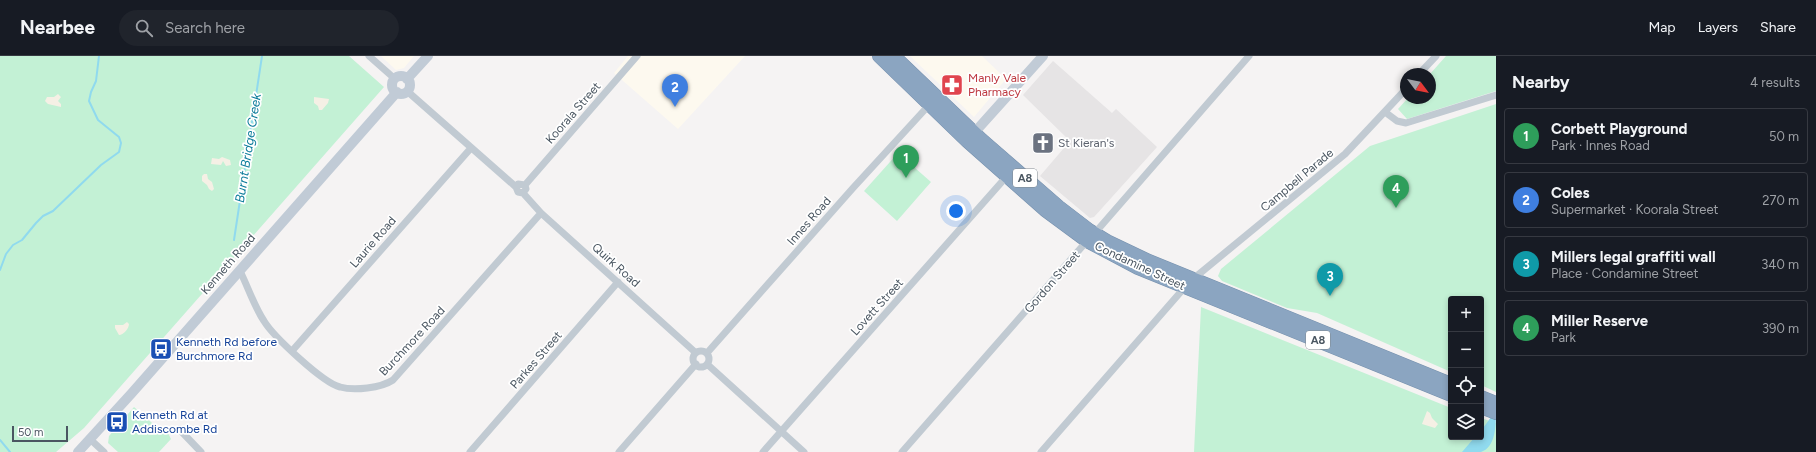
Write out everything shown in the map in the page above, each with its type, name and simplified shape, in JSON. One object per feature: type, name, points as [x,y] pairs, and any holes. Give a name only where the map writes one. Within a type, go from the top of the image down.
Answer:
[{"type":"highway","name":"Condamine Street","points":[[879,56],[930,104],[1059,207],[1091,237]]},
{"type":"highway","name":"Condamine Street","points":[[894,56],[1007,176],[1046,210],[1138,268],[1189,283],[1448,383]]},
{"type":"highway","name":"Condamine Street","points":[[1189,283],[1448,394]]},
{"type":"highway","points":[[1485,402],[1496,413]]},
{"type":"main road","points":[[407,79],[428,56]]},
{"type":"main road","points":[[971,137],[1043,56]]},
{"type":"main road","points":[[400,76],[407,79],[410,86],[407,92],[401,94],[397,92],[393,86],[395,79],[400,76]]},
{"type":"main road","name":"Kenneth Road","points":[[78,452],[91,440],[397,92]]},
{"type":"street","points":[[370,56],[395,79]]},
{"type":"street","name":"Koorala Street","points":[[525,185],[637,56]]},
{"type":"street","name":"Gordon Street","points":[[902,452],[1249,56]]},
{"type":"street","points":[[1424,68],[1432,57]]},
{"type":"street","points":[[407,92],[516,187],[518,192],[523,193],[526,189],[525,185],[519,184],[516,187]]},
{"type":"street","points":[[1385,112],[1397,121],[1406,123],[1496,95]]},
{"type":"street","name":"Campbell Parade","points":[[1041,452],[1189,283],[1345,154],[1400,96]]},
{"type":"street","name":"Innes Road","points":[[707,353],[853,188],[930,104]]},
{"type":"street","name":"Laurie Road","points":[[292,351],[471,148]]},
{"type":"street","name":"Lovett Street","points":[[763,452],[1007,176]]},
{"type":"street","name":"Quirk Road","points":[[523,193],[542,213],[696,353]]},
{"type":"street","name":"Burchmore Road","points":[[240,271],[263,320],[272,333],[328,383],[340,387],[385,386],[393,380],[542,213]]},
{"type":"street","name":"Parkes Street","points":[[470,452],[618,282]]},
{"type":"street","points":[[696,364],[694,359],[696,353],[703,351],[707,353],[709,358],[707,364]]},
{"type":"street","points":[[696,364],[703,366],[707,364]]},
{"type":"street","points":[[619,452],[696,364]]},
{"type":"street","points":[[707,364],[804,452]]},
{"type":"street","points":[[179,429],[201,452]]},
{"type":"street","points":[[91,440],[104,452]]},
{"type":"shaded area","points":[[381,56],[414,56],[404,68],[396,70]]},
{"type":"shaded area","points":[[628,56],[745,56],[678,129],[614,73]]},
{"type":"shaded area","points":[[910,56],[982,56],[1006,79],[974,117]]},
{"type":"shaded area","points":[[1053,61],[1112,113],[1116,109],[1157,147],[1094,217],[1090,218],[1040,176],[1070,141],[1023,95]]},
{"type":"green space","points":[[0,56],[349,56],[384,87],[84,428],[56,452],[0,452]]},
{"type":"green space","points":[[1446,56],[1496,56],[1496,91],[1407,119],[1398,109],[1403,104],[1436,104],[1435,68]]},
{"type":"green space","points":[[1496,104],[1496,392],[1484,386],[1484,296],[1448,296],[1448,371],[1317,313],[1287,308],[1222,281],[1218,276],[1221,269],[1370,146]]},
{"type":"green space","points":[[898,153],[931,182],[897,221],[864,191]]},
{"type":"green space","points":[[1201,307],[1448,407],[1448,440],[1484,440],[1484,419],[1496,423],[1496,452],[1194,452]]},
{"type":"green space","points":[[134,407],[160,430],[166,429],[171,439],[159,452],[118,452],[108,443],[109,436]]},
{"type":"sand","points":[[58,94],[61,97],[58,101],[61,104],[61,107],[48,104],[45,101],[47,97],[54,97]]},
{"type":"sand","points":[[314,97],[329,99],[328,103],[322,110],[319,110],[318,106],[314,103]]},
{"type":"sand","points":[[222,157],[230,160],[231,165],[226,166],[223,161],[221,165],[211,164],[212,158],[219,159]]},
{"type":"sand","points":[[207,174],[208,179],[212,182],[214,189],[212,191],[202,181],[202,176]]},
{"type":"sand","points":[[127,322],[129,326],[123,334],[119,335],[115,325],[123,325]]},
{"type":"sand","points":[[1427,411],[1438,424],[1435,428],[1422,424]]},
{"type":"water","points":[[1496,410],[1494,435],[1490,445],[1481,452],[1462,452],[1472,440],[1484,440],[1484,427]]},
{"type":"waterway","points":[[0,270],[6,254],[13,245],[22,240],[43,216],[53,211],[101,165],[119,152],[121,143],[119,137],[98,120],[89,101],[96,81],[99,56]]},
{"type":"waterway","name":"Burnt Bridge Creek","points":[[234,240],[262,56]]},
{"type":"waterway","points":[[0,440],[10,452]]},
{"type":"place","name":"Manly Vale Pharmacy","points":[[952,85]]},
{"type":"place","name":"Coles","points":[[675,107]]},
{"type":"place","name":"St Kieran's","points":[[1043,143]]},
{"type":"place","name":"Corbett Playground","points":[[906,178]]},
{"type":"place","name":"Miller Reserve","points":[[1396,208]]},
{"type":"place","name":"Millers legal graffiti wall","points":[[1330,296]]},
{"type":"place","name":"Kenneth Rd before Burchmore Rd","points":[[161,349]]},
{"type":"place","name":"Kenneth Rd at Addiscombe Rd","points":[[117,422]]}]
